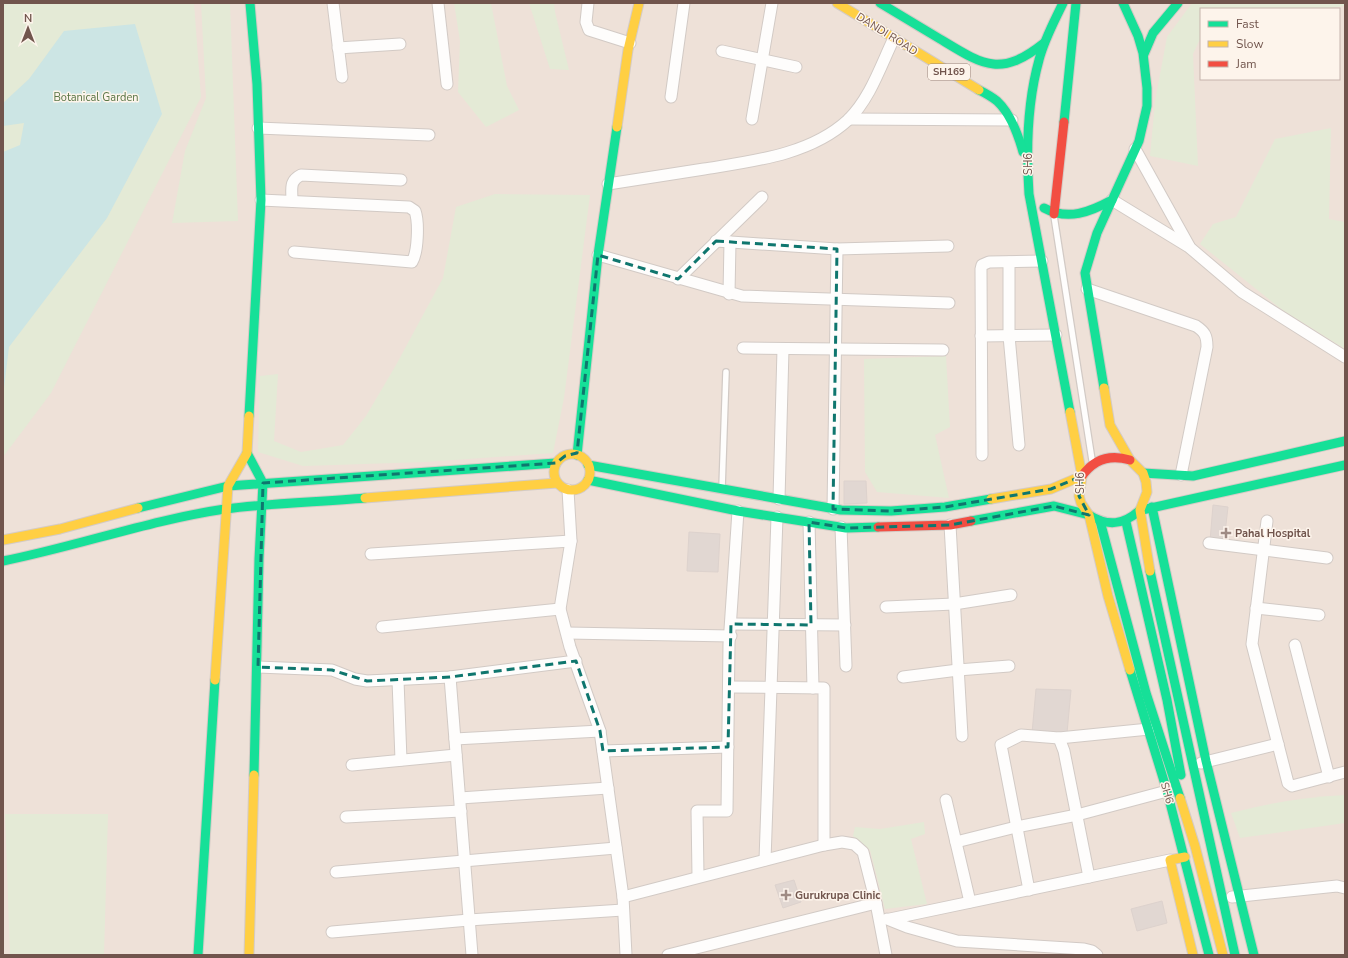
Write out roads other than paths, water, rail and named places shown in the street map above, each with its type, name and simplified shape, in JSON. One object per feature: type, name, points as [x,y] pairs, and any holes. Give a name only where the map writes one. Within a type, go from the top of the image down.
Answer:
[{"type":"main road","points":[[198,955],[226,509],[228,486],[247,453],[261,200],[250,3]]},
{"type":"main road","points":[[577,455],[598,255],[630,43],[639,3]]},
{"type":"main road","name":"DANDI ROAD","points":[[837,3],[997,101],[1007,112],[1018,132],[1027,168]]},
{"type":"main road","name":"DANDI ROAD","points":[[880,3],[976,61],[993,66],[1009,64],[1027,57],[1044,43]]},
{"type":"main road","name":"SH6","points":[[1063,3],[1044,43],[1034,89],[1027,168],[1029,194],[1082,476],[1079,496],[1081,503],[1089,515],[1108,596],[1167,791],[1209,955]]},
{"type":"main road","points":[[1054,214],[1076,3]]},
{"type":"main road","points":[[588,480],[738,511],[841,527],[950,525],[1054,506],[1089,515],[1100,521],[1116,524],[1126,522],[1140,510],[1147,492],[1143,473],[1130,460],[1110,425],[1085,273],[1089,252],[1135,149],[1147,107],[1147,78],[1144,54],[1136,25],[1124,3]]},
{"type":"main road","points":[[1144,54],[1153,33],[1178,3]]},
{"type":"main road","points":[[1029,194],[1045,209],[1054,214],[1070,215],[1089,213],[1112,200]]},
{"type":"main road","points":[[1143,473],[1193,476],[1345,441]]},
{"type":"main road","points":[[247,453],[263,483],[259,559],[258,667],[250,955]]},
{"type":"main road","points":[[3,540],[39,535],[180,496],[228,486],[556,463],[565,456],[577,455],[588,465],[590,474],[588,480],[580,488],[568,490],[557,483],[226,509],[184,516],[44,554],[3,561]]},
{"type":"main road","points":[[588,465],[833,509],[891,511],[945,508],[1051,489],[1082,476],[1092,463],[1110,456],[1130,460]]},
{"type":"main road","points":[[556,463],[554,474],[557,483]]},
{"type":"main road","points":[[1140,510],[1345,465]]},
{"type":"main road","points":[[1152,508],[1206,761],[1254,955]]},
{"type":"main road","points":[[1140,510],[1150,574],[1235,955]]},
{"type":"main road","points":[[1100,521],[1146,693],[1195,846],[1223,955]]},
{"type":"main road","points":[[1126,522],[1167,700],[1195,846]]},
{"type":"main road","points":[[1185,857],[1170,860],[1193,955]]},
{"type":"street","points":[[333,3],[342,78]]},
{"type":"street","points":[[438,3],[447,84]]},
{"type":"street","points":[[588,3],[586,22],[589,30],[630,43]]},
{"type":"street","points":[[671,97],[684,3]]},
{"type":"street","points":[[752,119],[772,3]]},
{"type":"street","points":[[608,184],[782,155],[807,146],[831,133],[849,119],[862,103],[894,38]]},
{"type":"street","points":[[338,48],[400,44]]},
{"type":"street","points":[[722,51],[796,67]]},
{"type":"street","points":[[849,119],[1012,120]]},
{"type":"street","points":[[258,128],[430,135]]},
{"type":"street","points":[[1135,149],[1189,247]]},
{"type":"street","points":[[292,201],[292,182],[294,178],[301,175],[401,180]]},
{"type":"street","points":[[678,279],[762,197]]},
{"type":"street","points":[[261,200],[409,207],[415,211],[417,216],[416,251],[412,262],[294,252]]},
{"type":"street","points":[[1112,200],[1189,247],[1242,292],[1345,357]]},
{"type":"street","points":[[716,241],[837,249],[948,246]]},
{"type":"street","points":[[729,294],[730,242]]},
{"type":"street","points":[[833,509],[837,249]]},
{"type":"street","points":[[598,255],[729,294],[742,296],[836,300],[949,302]]},
{"type":"street","points":[[982,455],[981,269],[986,263],[1042,261]]},
{"type":"street","points":[[1009,262],[1009,336],[1019,446]]},
{"type":"street","points":[[1087,289],[1196,326],[1204,331],[1207,339],[1207,347],[1181,475]]},
{"type":"street","points":[[981,336],[1056,335]]},
{"type":"street","points":[[743,348],[943,350]]},
{"type":"street","points":[[779,499],[783,349]]},
{"type":"street","points":[[568,490],[571,541],[560,609],[600,731],[623,897],[626,955]]},
{"type":"street","points":[[698,876],[697,811],[727,811],[731,624],[738,511]]},
{"type":"street","points":[[765,860],[771,689],[775,625],[777,517]]},
{"type":"street","points":[[1267,521],[1253,635],[1253,651],[1290,786],[1345,772]]},
{"type":"street","points":[[809,522],[813,688]]},
{"type":"street","points":[[950,525],[962,736]]},
{"type":"street","points":[[841,527],[846,666]]},
{"type":"street","points":[[371,554],[571,541]]},
{"type":"street","points":[[1209,543],[1327,558]]},
{"type":"street","points":[[886,607],[954,604],[1011,595]]},
{"type":"street","points":[[1256,608],[1319,615]]},
{"type":"street","points":[[382,627],[560,609]]},
{"type":"street","points":[[731,624],[845,625]]},
{"type":"street","points":[[567,633],[731,636]]},
{"type":"street","points":[[1295,645],[1329,777]]},
{"type":"street","points":[[258,667],[332,670],[355,679],[367,681],[450,677],[576,661]]},
{"type":"street","points":[[903,677],[958,670],[1009,666]]},
{"type":"street","points":[[450,677],[472,955]]},
{"type":"street","points":[[398,680],[401,760]]},
{"type":"street","points":[[729,687],[771,689],[824,688],[824,845]]},
{"type":"street","points":[[1029,890],[1001,745],[1021,735],[1059,738],[1149,729]]},
{"type":"street","points":[[455,739],[600,731]]},
{"type":"street","points":[[1059,738],[1064,751],[1089,877]]},
{"type":"street","points":[[1192,765],[1278,744]]},
{"type":"street","points":[[603,750],[728,748]]},
{"type":"street","points":[[352,765],[456,755]]},
{"type":"street","points":[[460,798],[608,788]]},
{"type":"street","points":[[956,842],[1016,827],[1077,815],[1167,791]]},
{"type":"street","points":[[946,800],[970,902]]},
{"type":"street","points":[[346,817],[461,811]]},
{"type":"street","points":[[623,897],[698,876],[824,845],[842,842],[854,844],[863,852],[877,908],[886,955]]},
{"type":"street","points":[[336,872],[616,848]]},
{"type":"street","points":[[890,919],[1170,860]]},
{"type":"street","points":[[1222,898],[1337,886],[1345,888]]},
{"type":"street","points":[[877,908],[890,919],[907,927],[957,941],[1015,950],[1072,952],[1092,951],[1097,955]]},
{"type":"street","points":[[668,955],[877,908]]},
{"type":"street","points":[[332,932],[469,920],[623,910]]},
{"type":"lane","points":[[1054,214],[1092,463]]},
{"type":"lane","points":[[722,488],[726,372]]},
{"type":"water","points":[[135,24],[162,114],[107,218],[9,347],[3,396],[3,152],[20,145],[24,123],[3,126],[3,103],[29,79],[64,31]]},
{"type":"place","name":"Pahal Hospital","points":[[1226,533]]},
{"type":"place","name":"Gurukrupa Clinic","points":[[786,895]]},
{"type":"park label","name":"Botanical Garden","points":[[96,97]]}]
